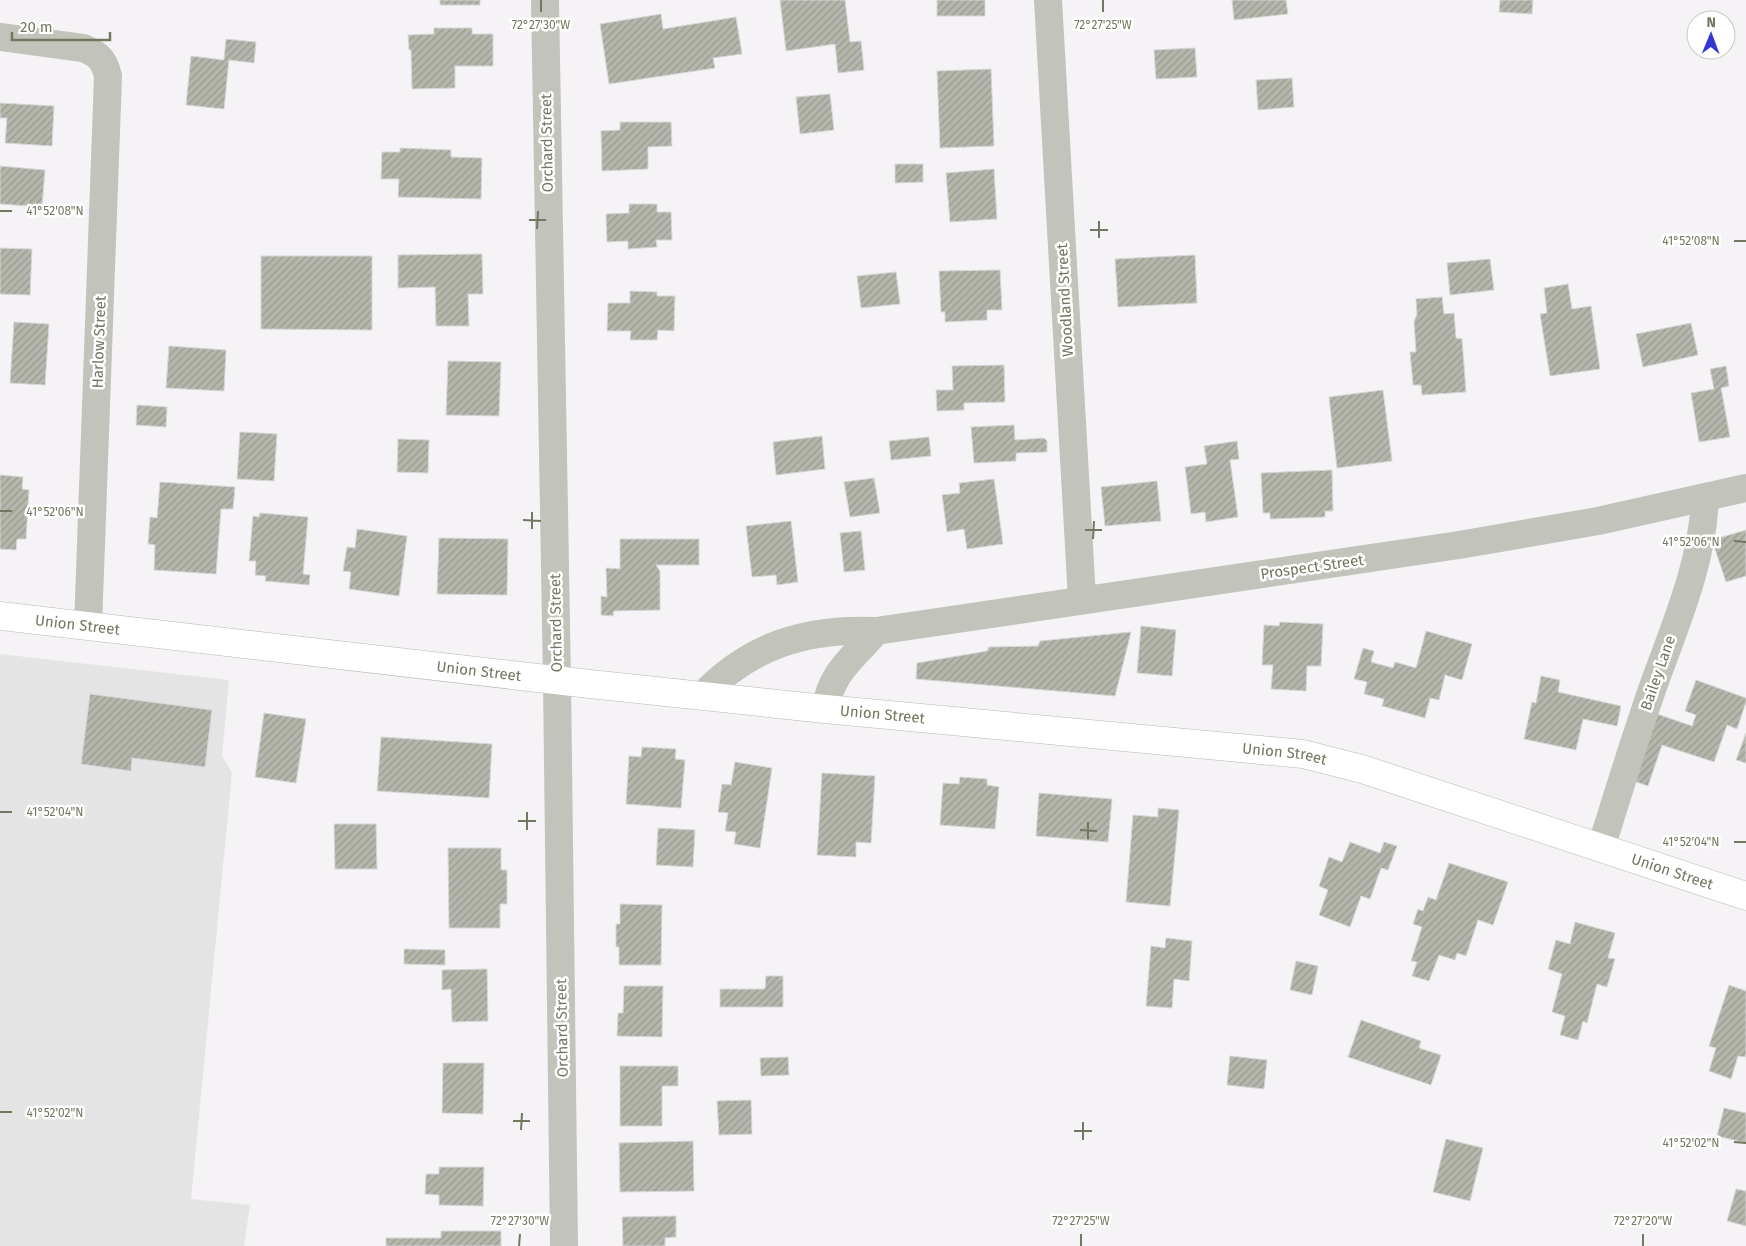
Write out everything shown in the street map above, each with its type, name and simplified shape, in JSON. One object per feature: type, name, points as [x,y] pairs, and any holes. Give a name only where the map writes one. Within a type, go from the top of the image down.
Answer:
[{"type":"main road","name":"Union Street","points":[[0,616],[557,681],[1303,754],[1362,769],[1746,896]]},
{"type":"street","name":"Orchard Street","points":[[545,0],[557,681],[564,1246]]},
{"type":"street","name":"Woodland Street","points":[[1048,0],[1082,599]]},
{"type":"street","name":"Harlow Street","points":[[0,37],[83,48],[102,58],[106,65],[108,76],[88,626]]},
{"type":"street","name":"Prospect Street","points":[[702,696],[726,672],[747,658],[767,648],[826,632],[850,630],[876,631],[1082,599],[1318,567],[1488,541],[1598,521],[1746,488]]},
{"type":"street","name":"Bailey Lane","points":[[1600,848],[1696,562],[1705,516],[1705,497]]},
{"type":"street","points":[[824,708],[828,692],[836,675],[876,631]]},
{"type":"shaded area","points":[[0,654],[229,680],[222,756],[232,773],[191,1199],[250,1205],[244,1246],[0,1246]]},
{"type":"building","points":[[440,0],[480,0],[480,5],[440,5]]},
{"type":"building","points":[[780,0],[845,0],[850,42],[861,41],[864,70],[838,73],[835,44],[786,51]]},
{"type":"building","points":[[937,0],[985,0],[985,16],[937,16]]},
{"type":"building","points":[[1232,0],[1286,0],[1288,14],[1234,20]]},
{"type":"building","points":[[1500,0],[1533,0],[1532,14],[1499,12]]},
{"type":"building","points":[[661,14],[663,29],[736,17],[742,54],[713,58],[715,68],[609,84],[600,24]]},
{"type":"building","points":[[434,28],[472,28],[472,34],[493,34],[493,66],[455,66],[455,88],[412,89],[411,50],[409,50],[408,35],[434,34]]},
{"type":"building","points":[[226,39],[256,42],[254,63],[229,60],[224,109],[186,105],[191,56],[224,60]]},
{"type":"building","points":[[1195,48],[1197,77],[1156,79],[1154,50]]},
{"type":"building","points":[[991,69],[994,146],[940,148],[937,71]]},
{"type":"building","points":[[1292,78],[1294,107],[1258,110],[1256,80]]},
{"type":"building","points":[[830,94],[834,130],[800,134],[796,97]]},
{"type":"building","points":[[0,103],[54,106],[52,146],[5,143],[7,118],[0,118]]},
{"type":"building","points":[[620,122],[671,122],[672,146],[648,147],[648,169],[602,171],[601,131],[620,130]]},
{"type":"building","points":[[400,148],[451,150],[451,157],[482,158],[481,199],[398,197],[399,179],[381,179],[382,152],[400,152]]},
{"type":"building","points":[[895,164],[923,164],[923,182],[895,183]]},
{"type":"building","points":[[0,166],[45,170],[42,207],[0,204]]},
{"type":"building","points":[[994,169],[997,219],[950,222],[946,173]]},
{"type":"building","points":[[629,204],[657,204],[657,212],[671,212],[672,240],[656,240],[657,247],[628,249],[628,241],[607,242],[606,214],[629,213]]},
{"type":"building","points":[[0,248],[32,249],[30,295],[0,294]]},
{"type":"building","points":[[482,254],[483,294],[468,294],[469,326],[436,326],[435,287],[398,288],[398,255]]},
{"type":"building","points":[[1195,255],[1197,303],[1118,307],[1115,259]]},
{"type":"building","points":[[261,256],[372,256],[372,330],[261,329]]},
{"type":"building","points":[[1490,259],[1494,290],[1450,295],[1447,263]]},
{"type":"building","points":[[1000,270],[1002,310],[987,310],[987,320],[945,322],[945,312],[941,312],[939,271]]},
{"type":"building","points":[[896,272],[900,304],[861,308],[857,276]]},
{"type":"building","points":[[1568,284],[1572,309],[1591,306],[1600,369],[1550,376],[1540,314],[1547,313],[1544,288]]},
{"type":"building","points":[[630,291],[657,292],[657,296],[675,296],[674,331],[658,330],[657,340],[630,340],[631,331],[607,331],[608,303],[630,303]]},
{"type":"building","points":[[1442,297],[1444,314],[1454,313],[1456,338],[1462,339],[1466,392],[1422,395],[1421,385],[1413,385],[1410,352],[1416,352],[1414,321],[1417,315],[1416,299]]},
{"type":"building","points":[[14,322],[49,324],[45,385],[10,383]]},
{"type":"building","points":[[1691,323],[1698,355],[1643,367],[1636,334]]},
{"type":"building","points":[[169,346],[226,350],[224,391],[166,388]]},
{"type":"building","points":[[448,361],[501,362],[499,416],[446,415]]},
{"type":"building","points":[[1004,365],[1005,402],[964,403],[964,410],[937,411],[936,390],[953,390],[952,366]]},
{"type":"building","points":[[1726,366],[1729,386],[1721,388],[1730,437],[1699,442],[1691,393],[1714,389],[1710,369]]},
{"type":"building","points":[[1383,390],[1392,461],[1337,468],[1329,397]]},
{"type":"building","points":[[137,405],[167,407],[166,427],[136,425]]},
{"type":"building","points":[[1014,425],[1015,440],[1044,438],[1047,441],[1047,452],[1016,453],[1016,461],[974,463],[971,427]]},
{"type":"building","points":[[240,432],[277,434],[274,481],[237,479]]},
{"type":"building","points":[[822,436],[825,469],[776,475],[773,442]]},
{"type":"building","points":[[929,437],[931,456],[891,460],[889,441]]},
{"type":"building","points":[[398,439],[429,440],[428,473],[397,472]]},
{"type":"building","points":[[1237,441],[1239,459],[1230,460],[1238,517],[1206,522],[1205,512],[1191,514],[1185,467],[1207,464],[1204,446]]},
{"type":"building","points":[[1332,470],[1333,511],[1325,511],[1325,517],[1270,519],[1270,513],[1263,513],[1261,473]]},
{"type":"building","points":[[0,475],[23,477],[22,489],[29,490],[26,539],[17,539],[16,550],[0,549]]},
{"type":"building","points":[[874,478],[880,513],[850,517],[844,482]]},
{"type":"building","points":[[994,479],[1003,544],[967,549],[964,529],[947,532],[942,495],[960,493],[959,483]]},
{"type":"building","points":[[1157,481],[1161,521],[1105,526],[1101,487]]},
{"type":"building","points":[[160,482],[235,487],[233,509],[221,509],[216,574],[154,570],[155,545],[148,544],[150,517],[157,518]]},
{"type":"building","points":[[260,513],[308,517],[303,574],[310,575],[309,585],[265,581],[266,576],[255,575],[256,561],[249,561],[253,516],[259,517]]},
{"type":"building","points":[[791,521],[798,582],[777,585],[776,575],[752,577],[746,526]]},
{"type":"building","points":[[357,529],[407,536],[399,596],[349,589],[351,572],[343,571],[347,547],[355,548]]},
{"type":"building","points":[[1746,530],[1746,576],[1726,582],[1712,540]]},
{"type":"building","points":[[861,531],[865,570],[844,572],[840,533]]},
{"type":"building","points":[[439,538],[508,539],[507,595],[437,594]]},
{"type":"building","points":[[620,539],[699,539],[699,565],[656,565],[660,571],[660,610],[614,611],[613,616],[601,615],[601,596],[607,597],[606,568],[620,569]]},
{"type":"building","points":[[1280,622],[1323,624],[1321,666],[1307,666],[1306,691],[1271,689],[1273,665],[1262,665],[1264,625],[1279,626]]},
{"type":"building","points":[[1141,626],[1176,630],[1172,676],[1137,673]]},
{"type":"building","points":[[1426,631],[1472,644],[1462,680],[1445,675],[1439,700],[1430,698],[1425,718],[1382,706],[1384,699],[1364,694],[1367,682],[1354,679],[1363,648],[1374,651],[1371,662],[1393,668],[1395,662],[1416,668]]},
{"type":"building","points":[[1131,632],[1115,696],[916,679],[917,663],[987,651],[989,647],[1038,646],[1040,641]]},
{"type":"building","points":[[1541,676],[1560,680],[1558,692],[1621,706],[1617,726],[1583,719],[1576,750],[1524,739],[1532,702],[1536,703]]},
{"type":"building","points":[[1696,680],[1746,698],[1737,729],[1727,725],[1714,762],[1662,745],[1648,786],[1628,779],[1657,714],[1692,726],[1696,715],[1685,711]]},
{"type":"building","points":[[90,694],[212,710],[205,767],[132,758],[131,771],[81,764]]},
{"type":"building","points":[[264,713],[306,719],[296,783],[255,777]]},
{"type":"building","points":[[1746,733],[1746,763],[1736,760]]},
{"type":"building","points":[[381,737],[492,744],[489,798],[377,791]]},
{"type":"building","points":[[642,747],[676,749],[675,759],[685,760],[681,808],[626,804],[629,756],[641,757]]},
{"type":"building","points":[[735,762],[772,768],[760,848],[734,844],[736,832],[725,831],[728,813],[718,812],[722,784],[731,785]]},
{"type":"building","points":[[822,773],[875,776],[871,843],[856,842],[856,857],[817,855]]},
{"type":"building","points":[[960,777],[987,779],[987,785],[999,787],[995,829],[940,825],[943,783],[959,784]]},
{"type":"building","points":[[1039,793],[1112,799],[1108,842],[1036,836]]},
{"type":"building","points":[[1158,808],[1179,810],[1170,906],[1126,902],[1133,815],[1158,817]]},
{"type":"building","points":[[334,824],[376,824],[377,869],[335,869]]},
{"type":"building","points":[[658,828],[695,830],[693,867],[656,865]]},
{"type":"building","points":[[1350,842],[1380,853],[1384,842],[1397,846],[1388,870],[1381,868],[1370,899],[1361,896],[1350,927],[1319,915],[1328,890],[1319,886],[1329,857],[1342,862]]},
{"type":"building","points":[[448,848],[501,848],[501,870],[507,870],[507,904],[500,904],[500,928],[449,928]]},
{"type":"building","points":[[1449,863],[1508,882],[1493,925],[1478,920],[1466,956],[1457,953],[1455,960],[1439,955],[1429,981],[1412,976],[1417,962],[1411,961],[1422,927],[1413,924],[1418,909],[1423,911],[1428,897],[1436,900]]},
{"type":"building","points":[[620,904],[662,905],[661,965],[619,965],[619,947],[616,947],[616,924],[620,924]]},
{"type":"building","points":[[1575,922],[1615,933],[1608,958],[1615,959],[1607,987],[1597,984],[1587,1023],[1583,1021],[1578,1040],[1560,1035],[1565,1016],[1552,1012],[1562,974],[1548,969],[1556,940],[1570,944]]},
{"type":"building","points":[[1166,938],[1192,941],[1189,981],[1174,979],[1172,1008],[1146,1006],[1151,946],[1165,948]]},
{"type":"building","points":[[404,949],[445,950],[445,965],[404,964]]},
{"type":"building","points":[[1296,961],[1318,966],[1312,995],[1290,990]]},
{"type":"building","points":[[487,969],[488,1021],[452,1022],[451,989],[442,990],[442,970]]},
{"type":"building","points":[[766,976],[783,976],[783,1007],[720,1007],[720,989],[765,989]]},
{"type":"building","points":[[1729,985],[1746,991],[1746,1054],[1745,1057],[1738,1056],[1731,1079],[1709,1071],[1716,1048],[1709,1046]]},
{"type":"building","points":[[624,986],[663,986],[662,1037],[617,1036],[618,1013],[623,1013]]},
{"type":"building","points":[[1361,1020],[1421,1041],[1419,1048],[1441,1055],[1431,1085],[1348,1057]]},
{"type":"building","points":[[1230,1056],[1267,1060],[1264,1089],[1227,1085]]},
{"type":"building","points":[[788,1057],[789,1075],[761,1076],[760,1058]]},
{"type":"building","points":[[443,1063],[484,1063],[483,1114],[442,1113]]},
{"type":"building","points":[[620,1066],[678,1066],[678,1086],[662,1086],[662,1126],[620,1126]]},
{"type":"building","points":[[751,1100],[752,1134],[719,1135],[717,1101]]},
{"type":"building","points":[[1724,1108],[1746,1113],[1746,1143],[1717,1136]]},
{"type":"building","points":[[1446,1139],[1483,1148],[1470,1201],[1433,1192]]},
{"type":"building","points":[[693,1141],[694,1191],[620,1192],[619,1143]]},
{"type":"building","points":[[439,1167],[484,1167],[483,1206],[439,1205],[439,1195],[425,1194],[426,1174],[439,1174]]},
{"type":"building","points":[[1736,1189],[1746,1191],[1746,1226],[1727,1221]]},
{"type":"building","points":[[676,1216],[676,1237],[665,1238],[665,1246],[623,1246],[622,1217]]},
{"type":"building","points":[[441,1231],[501,1231],[501,1246],[386,1246],[386,1238],[441,1238]]}]
